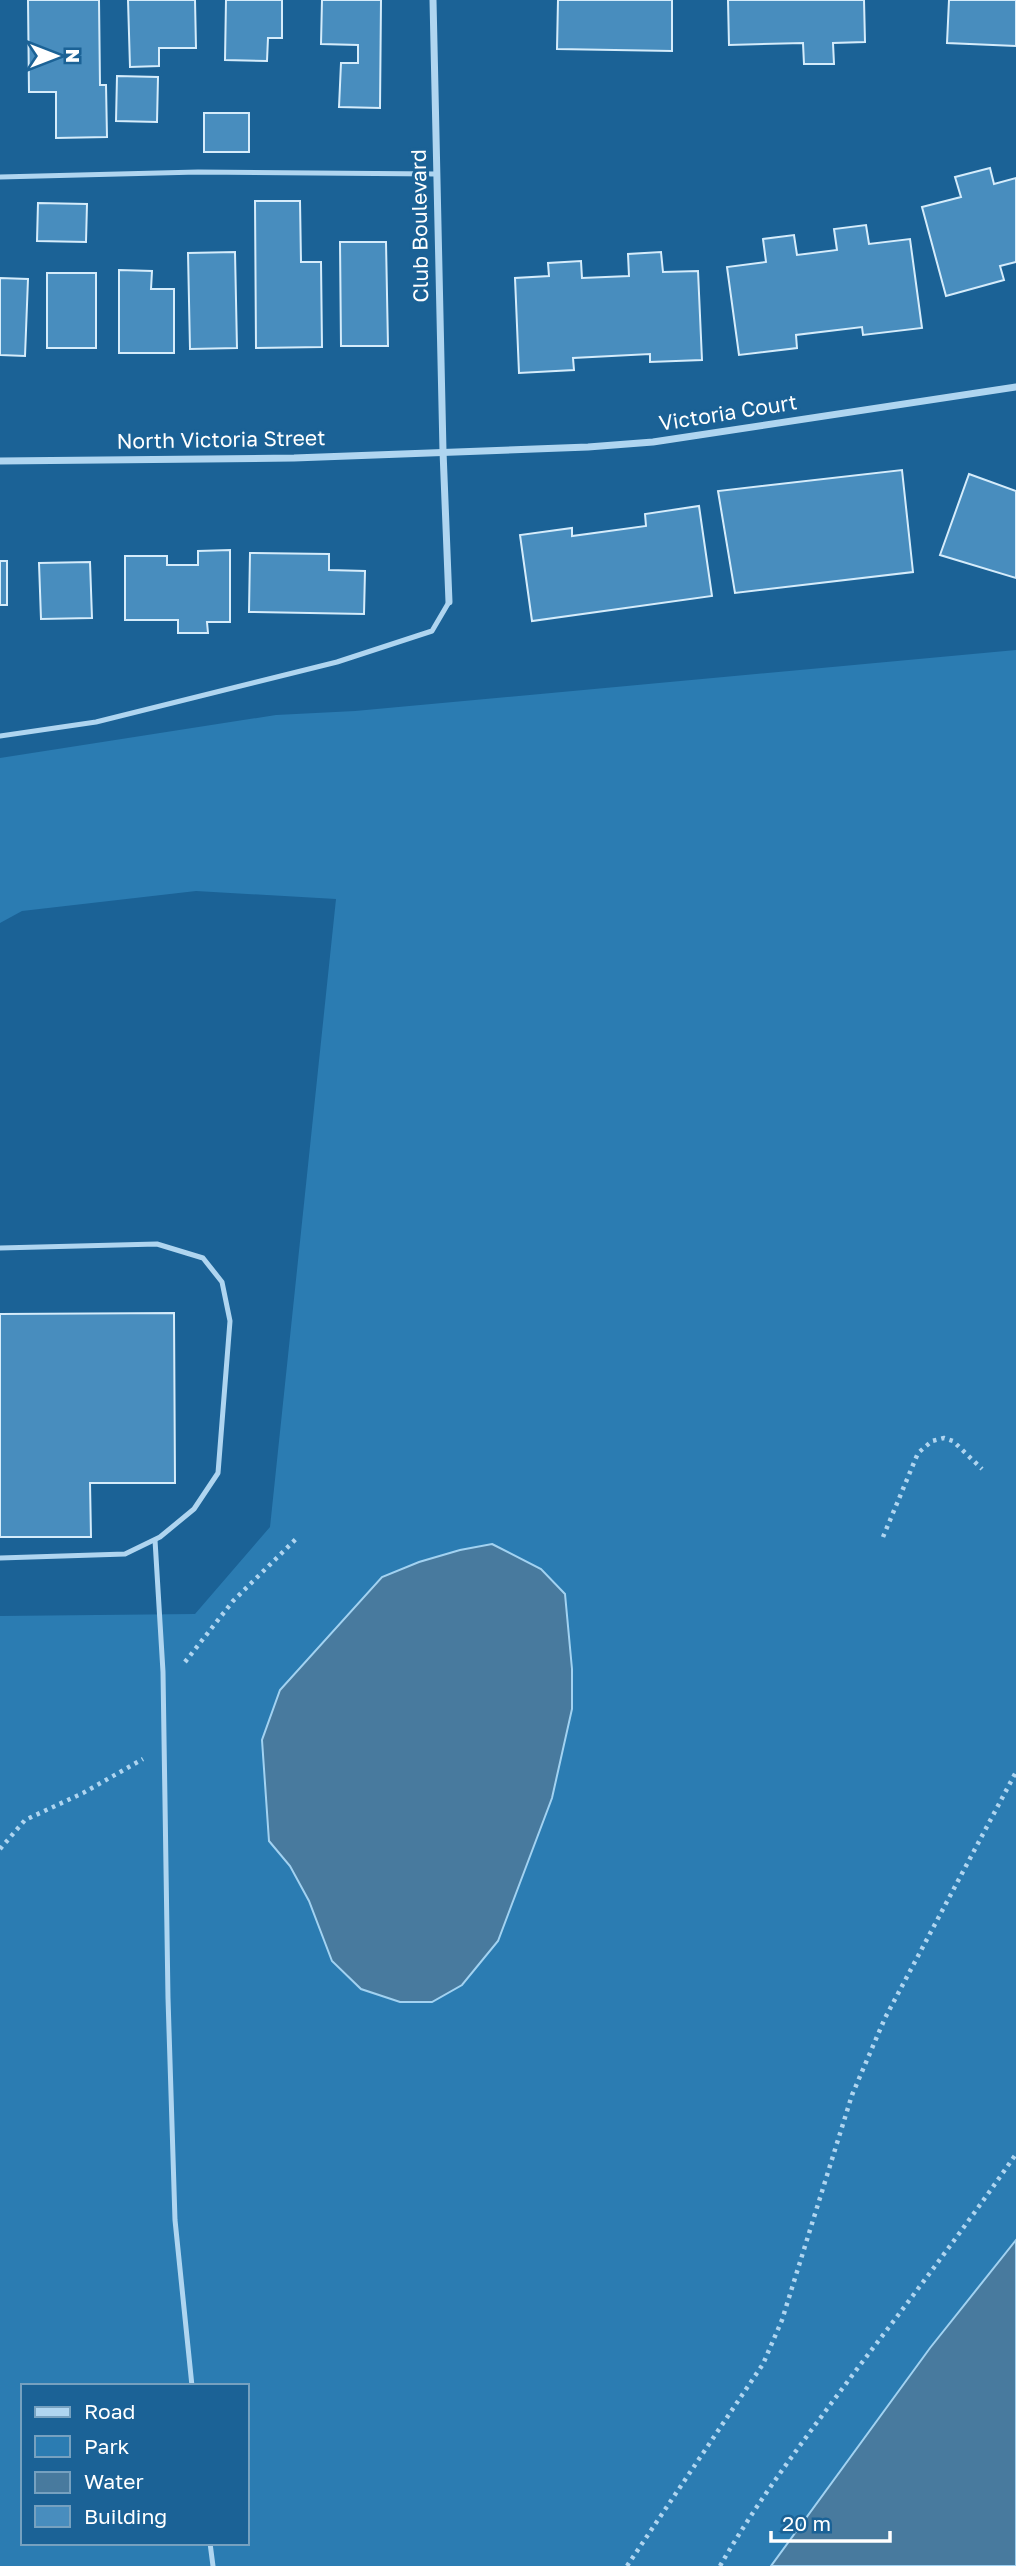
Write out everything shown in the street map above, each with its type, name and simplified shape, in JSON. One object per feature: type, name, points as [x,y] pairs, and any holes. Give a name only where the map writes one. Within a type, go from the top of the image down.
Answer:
[{"type":"street","name":"Club Boulevard","points":[[433,0],[449,602]]},
{"type":"street","name":"Victoria Court","points":[[443,451],[588,447],[653,442],[1016,387]]},
{"type":"street","name":"North Victoria Street","points":[[0,461],[294,458],[443,451]]},
{"type":"lane","points":[[0,177],[198,172],[436,174]]},
{"type":"lane","points":[[0,736],[96,722],[337,662],[432,631],[449,602]]},
{"type":"lane","points":[[0,1248],[157,1244],[203,1258],[222,1282],[230,1321],[218,1474],[194,1509],[155,1540],[125,1554],[0,1558]]},
{"type":"lane","points":[[155,1540],[163,1672],[168,1998],[175,2220],[192,2384]]},
{"type":"lane","points":[[210,2545],[213,2566]]},
{"type":"path","points":[[883,1538],[918,1453],[932,1441],[944,1438],[953,1441],[982,1469]]},
{"type":"path","points":[[627,2566],[763,2364],[782,2320],[852,2095],[885,2018],[1016,1772]]},
{"type":"path","points":[[720,2566],[744,2524],[795,2451],[962,2231],[1016,2154]]},
{"type":"green space","points":[[1016,650],[1016,2240],[930,2348],[771,2566],[0,2566],[0,1616],[195,1614],[270,1527],[336,899],[196,891],[22,911],[0,923],[0,758],[276,715],[355,711]]},
{"type":"water","points":[[492,1544],[541,1569],[565,1594],[572,1669],[572,1709],[552,1798],[498,1941],[462,1985],[432,2002],[400,2002],[361,1989],[332,1961],[309,1901],[290,1866],[269,1841],[262,1740],[280,1690],[382,1577],[419,1562]]},
{"type":"water","points":[[1016,2240],[1016,2566],[771,2566],[930,2348]]},
{"type":"building","points":[[28,0],[99,0],[100,85],[106,85],[107,137],[56,138],[56,92],[29,92]]},
{"type":"building","points":[[128,0],[195,0],[196,48],[159,48],[159,66],[130,67]]},
{"type":"building","points":[[226,0],[282,0],[282,38],[268,38],[267,61],[225,60]]},
{"type":"building","points":[[322,0],[381,0],[380,108],[339,107],[341,63],[358,63],[358,45],[321,44]]},
{"type":"building","points":[[558,0],[672,0],[672,51],[557,49]]},
{"type":"building","points":[[728,0],[864,0],[865,42],[833,43],[834,64],[804,64],[803,43],[729,45]]},
{"type":"building","points":[[949,0],[1016,0],[1016,46],[947,43]]},
{"type":"building","points":[[117,76],[158,77],[157,122],[116,121]]},
{"type":"building","points":[[204,113],[249,113],[249,152],[204,152]]},
{"type":"building","points":[[990,168],[994,184],[1016,178],[1016,262],[1000,266],[1004,280],[946,296],[922,207],[961,197],[955,177]]},
{"type":"building","points":[[255,201],[300,201],[301,262],[321,262],[322,347],[256,348]]},
{"type":"building","points":[[38,203],[87,204],[86,242],[37,241]]},
{"type":"building","points":[[866,225],[869,244],[910,239],[922,328],[863,335],[862,327],[796,335],[797,348],[739,355],[727,267],[766,262],[763,239],[794,235],[797,255],[837,250],[834,229]]},
{"type":"building","points":[[340,242],[386,242],[388,346],[341,346]]},
{"type":"building","points":[[235,252],[237,348],[190,349],[188,253]]},
{"type":"building","points":[[661,252],[663,272],[698,271],[702,360],[650,362],[650,354],[573,358],[574,370],[519,373],[515,278],[549,276],[548,263],[581,261],[582,278],[629,276],[628,254]]},
{"type":"building","points":[[119,270],[152,271],[151,289],[174,289],[174,353],[119,353]]},
{"type":"building","points":[[47,273],[96,273],[96,348],[47,348]]},
{"type":"building","points":[[0,278],[28,279],[25,356],[0,355]]},
{"type":"building","points":[[902,470],[913,572],[735,593],[718,491]]},
{"type":"building","points":[[969,474],[1016,491],[1016,578],[940,555]]},
{"type":"building","points":[[699,506],[712,596],[532,621],[520,535],[572,528],[572,536],[646,526],[645,514]]},
{"type":"building","points":[[230,550],[230,622],[207,622],[208,633],[178,633],[178,620],[125,620],[125,556],[167,556],[167,565],[198,565],[198,551]]},
{"type":"building","points":[[250,553],[329,554],[329,570],[365,571],[364,614],[249,612]]},
{"type":"building","points":[[0,561],[7,561],[7,605],[0,605]]},
{"type":"building","points":[[90,562],[92,618],[41,619],[39,563]]},
{"type":"building","points":[[174,1313],[175,1483],[90,1483],[91,1537],[0,1537],[0,1314]]}]
